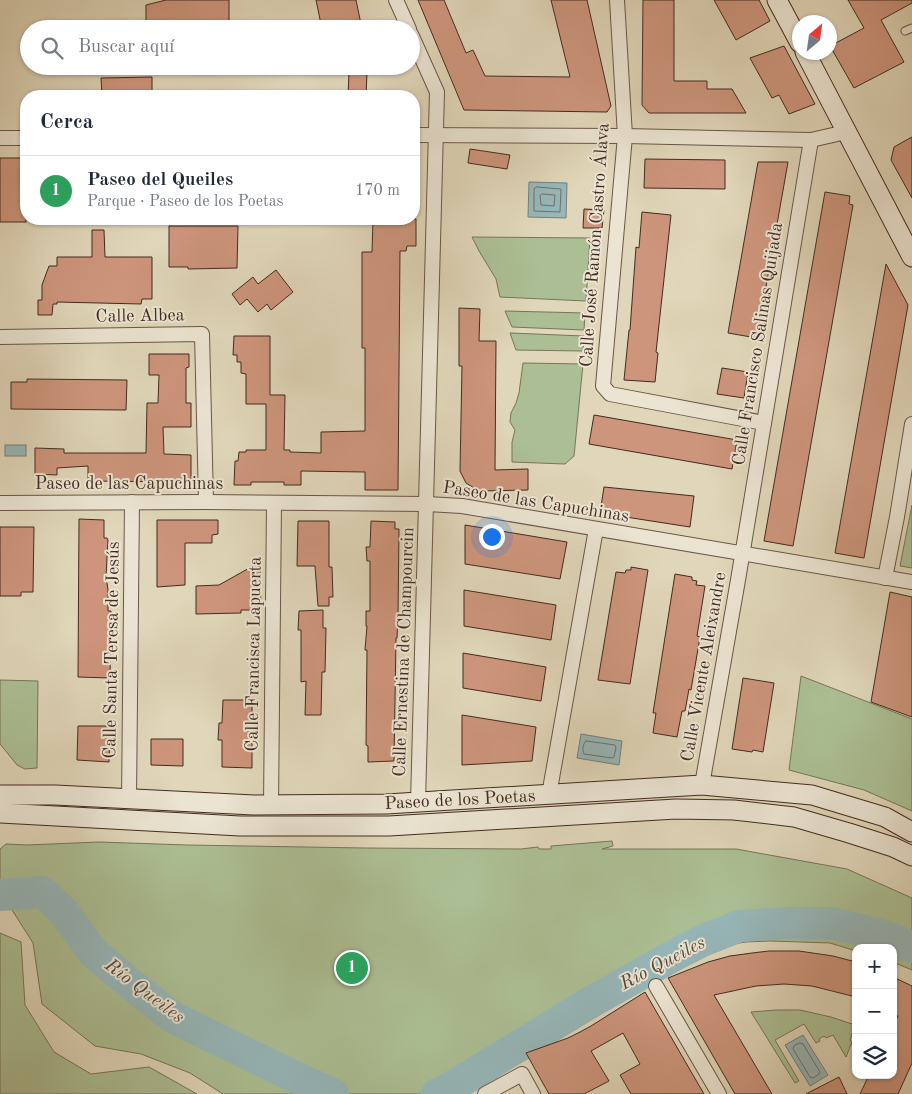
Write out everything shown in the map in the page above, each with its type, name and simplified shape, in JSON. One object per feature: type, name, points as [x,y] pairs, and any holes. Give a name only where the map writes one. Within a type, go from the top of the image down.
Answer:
[{"type":"street","points":[[396,0],[405,20]]},
{"type":"street","name":"Calle José Ramón Castro Álava","points":[[617,0],[625,136],[603,386],[610,394],[764,423]]},
{"type":"street","points":[[777,0],[792,28]]},
{"type":"street","name":"Calle Ernestina de Champourcin","points":[[418,802],[437,92],[420,54]]},
{"type":"street","points":[[809,60],[912,257]]},
{"type":"street","points":[[420,134],[811,140],[846,132]]},
{"type":"street","points":[[0,138],[20,138]]},
{"type":"street","name":"Calle Francisco Salinas Quijada","points":[[742,554],[811,140]]},
{"type":"street","name":"Calle Albea","points":[[0,337],[202,334],[206,502]]},
{"type":"street","points":[[885,578],[912,424]]},
{"type":"street","name":"Calle Santa Teresa de Jesús","points":[[129,798],[132,502]]},
{"type":"street","name":"Paseo de las Capuchinas","points":[[0,503],[206,502],[462,506],[912,582]]},
{"type":"street","name":"Calle Francisca Lapuerta","points":[[271,805],[274,503]]},
{"type":"street","points":[[549,795],[596,529]]},
{"type":"street","name":"Calle Vicente Aleixandre","points":[[702,785],[742,554]]},
{"type":"street","name":"Paseo de los Poetas","points":[[0,795],[55,795],[271,805],[386,804],[702,785],[812,795],[885,817],[912,832]]},
{"type":"street","name":"Paseo de los Poetas","points":[[0,813],[250,826],[389,826],[676,809],[734,810],[794,817],[849,832],[893,847],[912,856]]},
{"type":"street","points":[[656,986],[719,1094]]},
{"type":"street","points":[[485,1094],[522,1074],[533,1094]]},
{"type":"green space","points":[[472,237],[590,238],[586,301],[500,297],[496,279]]},
{"type":"green space","points":[[505,311],[585,313],[584,330],[512,327]]},
{"type":"green space","points":[[510,333],[584,336],[583,351],[516,350]]},
{"type":"green space","points":[[523,363],[583,364],[574,456],[565,464],[512,462],[512,442],[515,430],[510,422],[511,413],[519,393]]},
{"type":"green space","points":[[912,505],[912,568],[900,566]]},
{"type":"green space","points":[[801,676],[912,719],[912,811],[864,790],[789,770]]},
{"type":"green space","points":[[0,680],[38,681],[37,768],[25,769],[17,765],[0,744]]},
{"type":"green space","points":[[612,841],[613,846],[602,849],[736,849],[847,869],[912,898],[912,970],[897,964],[897,944],[852,944],[852,950],[830,943],[770,941],[720,946],[669,967],[641,989],[566,1034],[520,1051],[450,1094],[223,1094],[190,1073],[141,1054],[95,1046],[42,1004],[33,943],[0,891],[0,849],[6,844],[99,842],[364,848],[521,849],[538,847],[539,849],[551,849],[551,846]]},
{"type":"green space","points":[[0,933],[21,942],[25,1005],[54,1052],[91,1074],[149,1067],[197,1094],[0,1094]]},
{"type":"green space","points":[[800,1010],[831,1017],[852,1024],[850,1040],[852,1042],[846,1057],[833,1035],[826,1038],[824,1036],[816,1043],[804,1024],[775,1040],[799,1081],[795,1083],[751,1012]]},
{"type":"water","points":[[529,182],[567,183],[566,218],[528,217]]},
{"type":"water","points":[[5,445],[26,445],[26,456],[5,456]]},
{"type":"water","points":[[581,734],[622,741],[619,765],[577,758]]},
{"type":"water","points":[[803,1035],[828,1075],[810,1086],[785,1045]]},
{"type":"building","points":[[166,0],[229,0],[229,20],[146,20],[146,5]]},
{"type":"building","points":[[316,0],[356,0],[360,20],[320,20]]},
{"type":"building","points":[[418,0],[444,0],[466,53],[473,50],[485,76],[570,77],[551,0],[587,0],[611,106],[607,112],[464,110]]},
{"type":"building","points":[[643,0],[674,0],[674,81],[707,81],[707,89],[732,89],[746,113],[649,113],[642,105]]},
{"type":"building","points":[[714,0],[759,0],[770,21],[736,40]]},
{"type":"building","points":[[848,0],[912,0],[912,3],[881,20],[904,62],[854,88],[837,58],[837,42],[864,28]]},
{"type":"building","points":[[784,46],[815,104],[789,114],[779,95],[772,98],[750,58]]},
{"type":"building","points":[[349,75],[367,75],[366,90],[348,90]]},
{"type":"building","points":[[152,77],[152,90],[102,90],[101,78]]},
{"type":"building","points":[[912,137],[912,198],[891,160],[894,147]]},
{"type":"building","points":[[470,149],[510,155],[507,169],[468,163]]},
{"type":"building","points":[[0,158],[20,158],[20,222],[0,222]]},
{"type":"building","points":[[645,159],[725,160],[725,189],[644,188]]},
{"type":"building","points":[[758,162],[788,162],[757,338],[728,333]]},
{"type":"building","points":[[825,192],[850,196],[849,204],[853,205],[793,546],[764,541]]},
{"type":"building","points":[[584,209],[604,210],[602,228],[583,228]]},
{"type":"building","points":[[642,212],[671,215],[656,352],[658,353],[655,382],[624,380],[636,247],[639,248]]},
{"type":"building","points":[[373,225],[416,225],[416,246],[407,246],[406,251],[400,251],[398,490],[365,490],[365,472],[301,471],[301,485],[284,485],[284,482],[251,482],[251,485],[234,485],[235,461],[238,461],[239,452],[266,450],[266,404],[246,404],[246,374],[241,373],[241,362],[237,362],[237,355],[233,355],[234,336],[270,336],[270,395],[285,395],[284,450],[290,450],[290,452],[321,453],[321,432],[365,431],[365,348],[362,348],[362,252],[372,252]]},
{"type":"building","points":[[169,226],[238,226],[237,268],[188,269],[188,267],[169,267]]},
{"type":"building","points":[[92,230],[104,230],[105,257],[152,257],[152,299],[142,299],[141,304],[57,302],[57,304],[53,304],[52,315],[38,315],[38,300],[42,300],[42,285],[49,266],[57,266],[57,257],[92,257]]},
{"type":"building","points":[[886,264],[908,305],[864,558],[835,553]]},
{"type":"building","points":[[276,270],[293,292],[271,310],[267,304],[258,312],[247,299],[240,305],[232,294],[253,277],[258,284]]},
{"type":"building","points":[[459,308],[480,309],[479,341],[496,341],[495,470],[528,469],[528,490],[479,491],[466,483],[460,471],[462,366],[459,366]]},
{"type":"building","points":[[149,354],[189,354],[189,367],[186,368],[186,403],[191,403],[191,427],[163,427],[164,454],[191,455],[191,482],[88,481],[88,466],[57,468],[57,475],[35,474],[35,448],[64,449],[64,453],[146,453],[147,403],[158,403],[159,375],[149,375]]},
{"type":"building","points":[[722,368],[748,372],[744,398],[717,394]]},
{"type":"building","points":[[27,379],[127,380],[126,410],[11,409],[11,382],[27,382]]},
{"type":"building","points":[[594,415],[737,440],[732,469],[589,444]]},
{"type":"building","points":[[604,487],[694,496],[690,527],[600,513]]},
{"type":"building","points":[[79,519],[104,520],[104,538],[108,540],[106,576],[108,611],[111,611],[110,678],[78,677]]},
{"type":"building","points":[[157,520],[218,520],[218,534],[212,535],[212,543],[185,543],[185,585],[157,587]]},
{"type":"building","points":[[298,521],[329,521],[329,567],[332,567],[333,597],[329,597],[329,606],[318,606],[315,566],[297,566]]},
{"type":"building","points":[[371,521],[395,522],[395,529],[399,529],[394,761],[368,762],[368,746],[366,745],[367,650],[365,650],[366,611],[370,611],[370,561],[367,561],[366,547],[370,547]]},
{"type":"building","points":[[465,525],[567,542],[560,579],[465,564]]},
{"type":"building","points":[[0,527],[34,527],[33,592],[21,592],[21,596],[0,596]]},
{"type":"building","points":[[260,562],[261,610],[241,610],[241,613],[196,614],[196,586],[219,585]]},
{"type":"building","points":[[631,567],[648,570],[630,684],[598,680],[616,572],[625,573],[626,570],[631,570]]},
{"type":"building","points":[[675,574],[692,577],[692,580],[697,581],[696,585],[705,586],[697,636],[700,637],[691,690],[689,689],[685,711],[682,711],[677,737],[653,733],[656,713],[653,713]]},
{"type":"building","points":[[464,590],[556,605],[551,640],[464,626]]},
{"type":"building","points":[[890,592],[912,597],[912,717],[871,702]]},
{"type":"building","points":[[323,610],[323,628],[326,628],[325,672],[322,672],[321,715],[305,715],[306,681],[301,682],[301,630],[298,630],[299,611]]},
{"type":"building","points":[[463,653],[546,667],[541,701],[463,688]]},
{"type":"building","points":[[743,678],[774,683],[763,752],[732,749]]},
{"type":"building","points":[[223,700],[252,700],[252,768],[222,767],[222,740],[218,740],[219,723],[222,723]]},
{"type":"building","points":[[462,715],[536,727],[532,761],[462,765]]},
{"type":"building","points":[[78,726],[110,726],[109,762],[77,760]]},
{"type":"building","points":[[151,739],[183,739],[183,766],[151,765]]},
{"type":"building","points":[[769,951],[799,951],[852,961],[852,996],[812,986],[784,984],[756,986],[714,995],[772,1094],[735,1094],[668,978],[708,962],[730,956]]},
{"type":"building","points":[[897,979],[912,986],[912,1063],[898,1094],[860,1094],[867,1079],[897,1079]]},
{"type":"building","points":[[645,992],[704,1094],[631,1094],[620,1075],[640,1064],[623,1033],[591,1051],[609,1081],[584,1094],[549,1094],[526,1053],[580,1032]]},
{"type":"building","points":[[839,1077],[847,1094],[806,1094]]},
{"type":"waterway","name":"Río Queiles","points":[[0,895],[42,892],[63,911],[94,953],[174,1018],[333,1094]]},
{"type":"waterway","name":"Río Queiles","points":[[437,1094],[450,1088],[586,1005],[671,957],[702,941],[740,926],[832,923],[881,935],[912,947]]},
{"type":"place","name":"Paseo del Queiles","points":[[352,968]]}]
